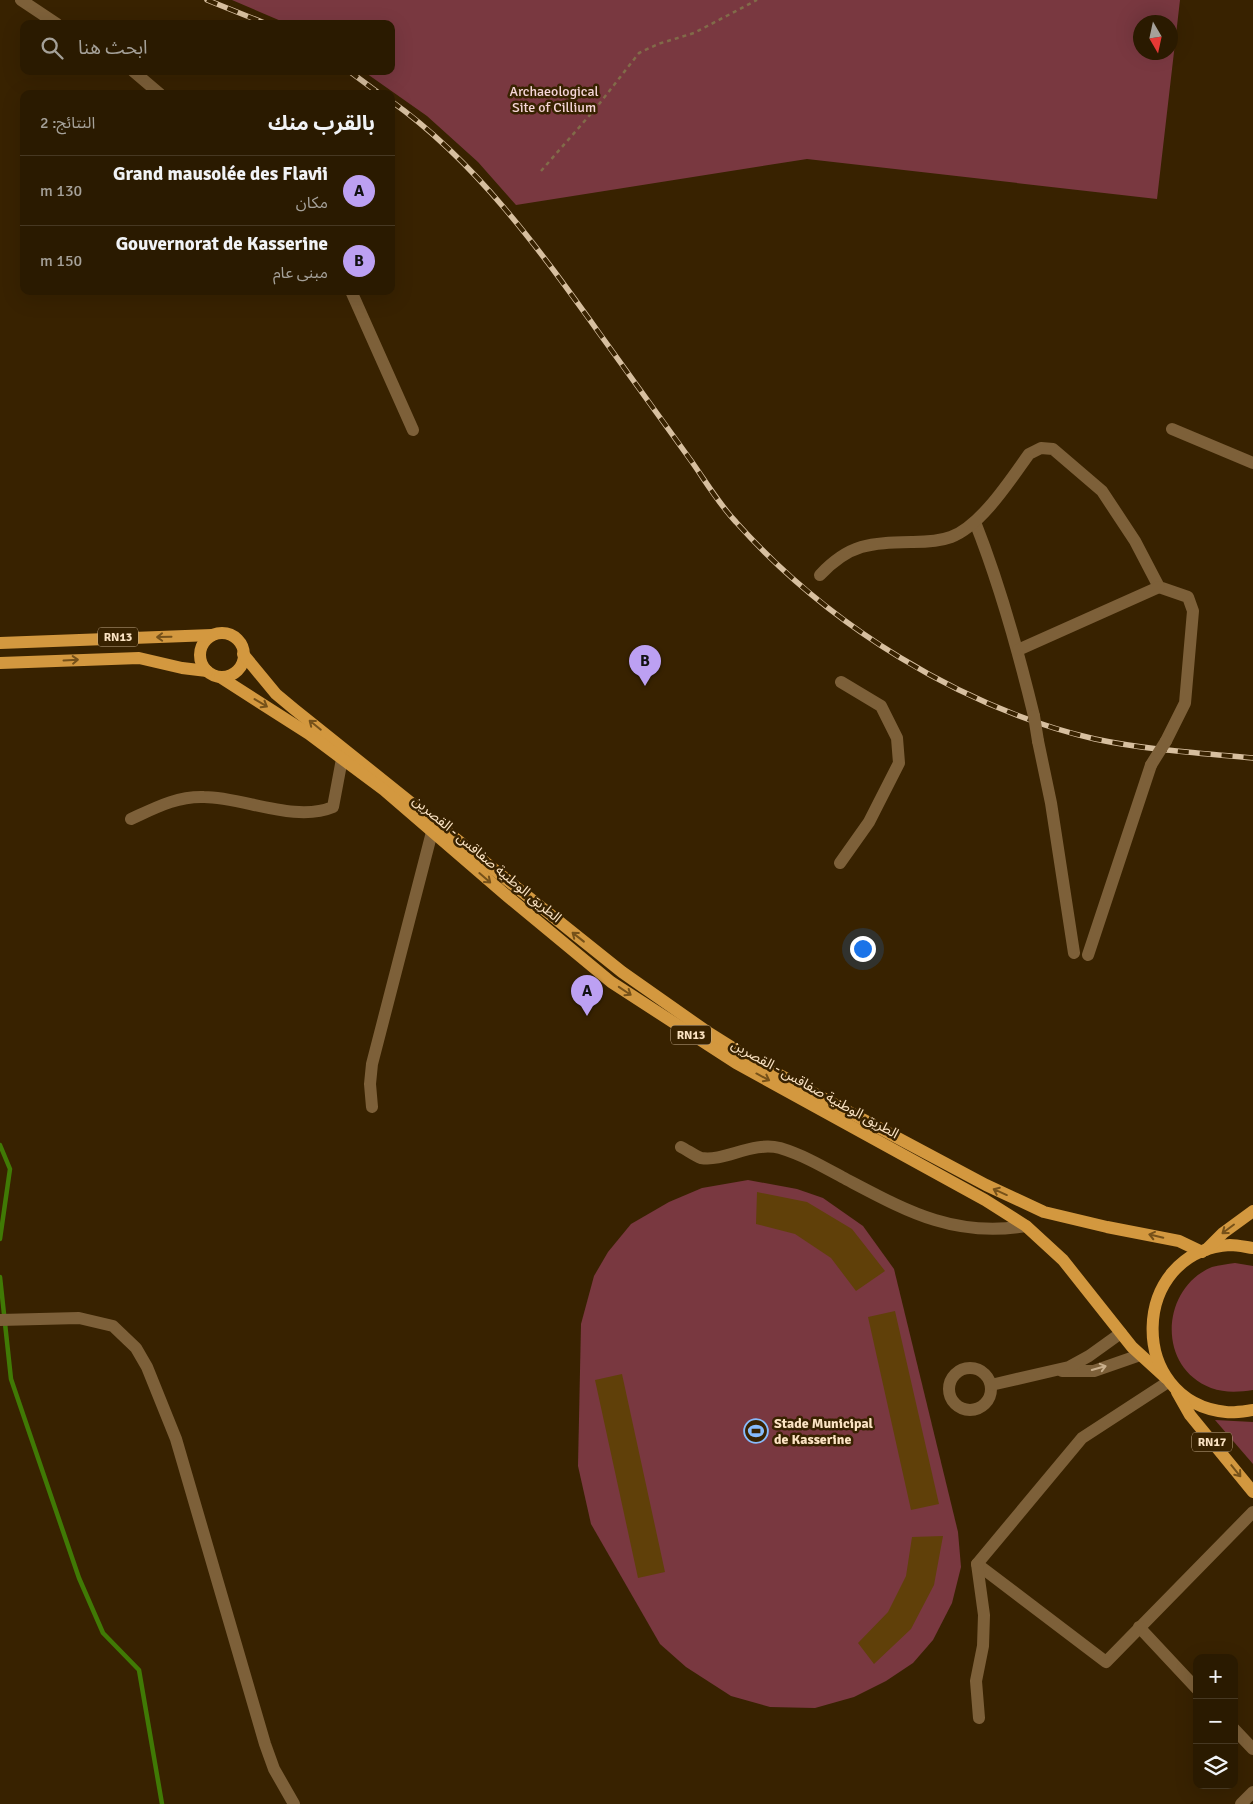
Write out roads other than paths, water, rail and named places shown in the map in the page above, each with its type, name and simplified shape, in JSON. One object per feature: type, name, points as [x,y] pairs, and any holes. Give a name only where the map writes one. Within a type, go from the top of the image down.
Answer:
[{"type":"main road","name":"RN13","points":[[0,643],[115,637],[212,635],[219,633],[233,636],[242,647],[243,654]]},
{"type":"main road","points":[[207,671],[202,666],[200,652],[202,645],[212,635]]},
{"type":"main road","points":[[220,677],[234,673],[242,662],[243,654]]},
{"type":"main road","name":"الطريق الوطنية صفاقس - القصرين","points":[[243,654],[276,694],[288,704],[614,966],[706,1031],[758,1062],[986,1186],[1027,1204],[1070,1219],[1179,1241],[1204,1251]]},
{"type":"main road","name":"RN13","points":[[0,662],[22,663],[139,658],[182,668],[207,671],[220,677]]},
{"type":"main road","name":"الطريق الوطنية صفاقس - القصرين","points":[[220,677],[309,734],[384,790],[611,982],[682,1030],[736,1063],[985,1200],[1026,1226],[1063,1260],[1140,1355],[1170,1383]]},
{"type":"main road","points":[[1253,1211],[1223,1233],[1204,1251],[1180,1265],[1164,1283],[1155,1305],[1152,1330],[1156,1355],[1170,1383],[1199,1405],[1227,1412],[1253,1410]]},
{"type":"main road","points":[[1204,1251],[1230,1245],[1253,1248]]},
{"type":"main road","name":"RN17","points":[[1170,1383],[1190,1415],[1253,1492]]},
{"type":"street","points":[[21,0],[51,20]]},
{"type":"street","points":[[138,75],[155,90]]},
{"type":"street","points":[[353,295],[413,430]]},
{"type":"street","points":[[1172,429],[1253,463]]},
{"type":"street","points":[[820,575],[835,559],[857,546],[878,543],[924,542],[952,537],[975,522],[1029,454],[1041,448],[1053,449],[1102,491],[1135,541],[1159,587]]},
{"type":"street","points":[[975,522],[1018,650],[1034,716],[1051,803],[1074,953]]},
{"type":"street","points":[[1018,650],[1159,587],[1188,597],[1193,611],[1185,703],[1151,766],[1088,956]]},
{"type":"street","points":[[840,863],[869,822],[899,764],[897,738],[881,706],[842,682]]},
{"type":"street","points":[[131,819],[173,800],[205,797],[269,808],[322,812],[333,807],[342,759]]},
{"type":"street","points":[[372,1108],[370,1084],[372,1064],[432,832]]},
{"type":"street","points":[[682,1146],[701,1158],[716,1157],[741,1150],[772,1146],[799,1154],[883,1199],[941,1224],[968,1229],[998,1230],[1026,1226]]},
{"type":"street","points":[[0,1320],[79,1318],[101,1322],[117,1330],[136,1348],[147,1367],[176,1439],[265,1744],[274,1769],[294,1804]]},
{"type":"street","points":[[990,1385],[1058,1370],[1079,1362],[1121,1333]]},
{"type":"street","points":[[1058,1370],[1071,1372],[1094,1370],[1140,1355]]},
{"type":"street","points":[[978,1718],[976,1681],[983,1646],[984,1615],[977,1564],[1082,1438],[1170,1383]]},
{"type":"street","points":[[977,1564],[1106,1662],[1253,1512]]},
{"type":"street","points":[[1139,1627],[1193,1685]]},
{"type":"street","points":[[1238,1733],[1253,1749]]},
{"type":"street","points":[[1241,1804],[1253,1792]]},
{"type":"waterway","points":[[0,1145],[10,1169],[0,1239]]},
{"type":"waterway","points":[[0,1277],[11,1379],[79,1578],[103,1633],[139,1670],[162,1804]]},
{"type":"railway","points":[[207,0],[257,20]]},
{"type":"railway","points":[[354,75],[375,90]]},
{"type":"railway","points":[[395,104],[423,125],[452,152],[506,210],[556,273],[718,500],[772,559],[812,595],[854,627],[899,657],[947,684],[995,706],[1045,725],[1095,739],[1134,746],[1253,758]]},
{"type":"place","name":"Gouvernorat de Kasserine","points":[[645,686]]},
{"type":"place","name":"Grand mausolée des Flavii","points":[[587,1016]]},
{"type":"place","name":"Stade Municipal de Kasserine","points":[[756,1431]]},
{"type":"park label","name":"Archaeological Site of Cillium","points":[[554,99]]}]
